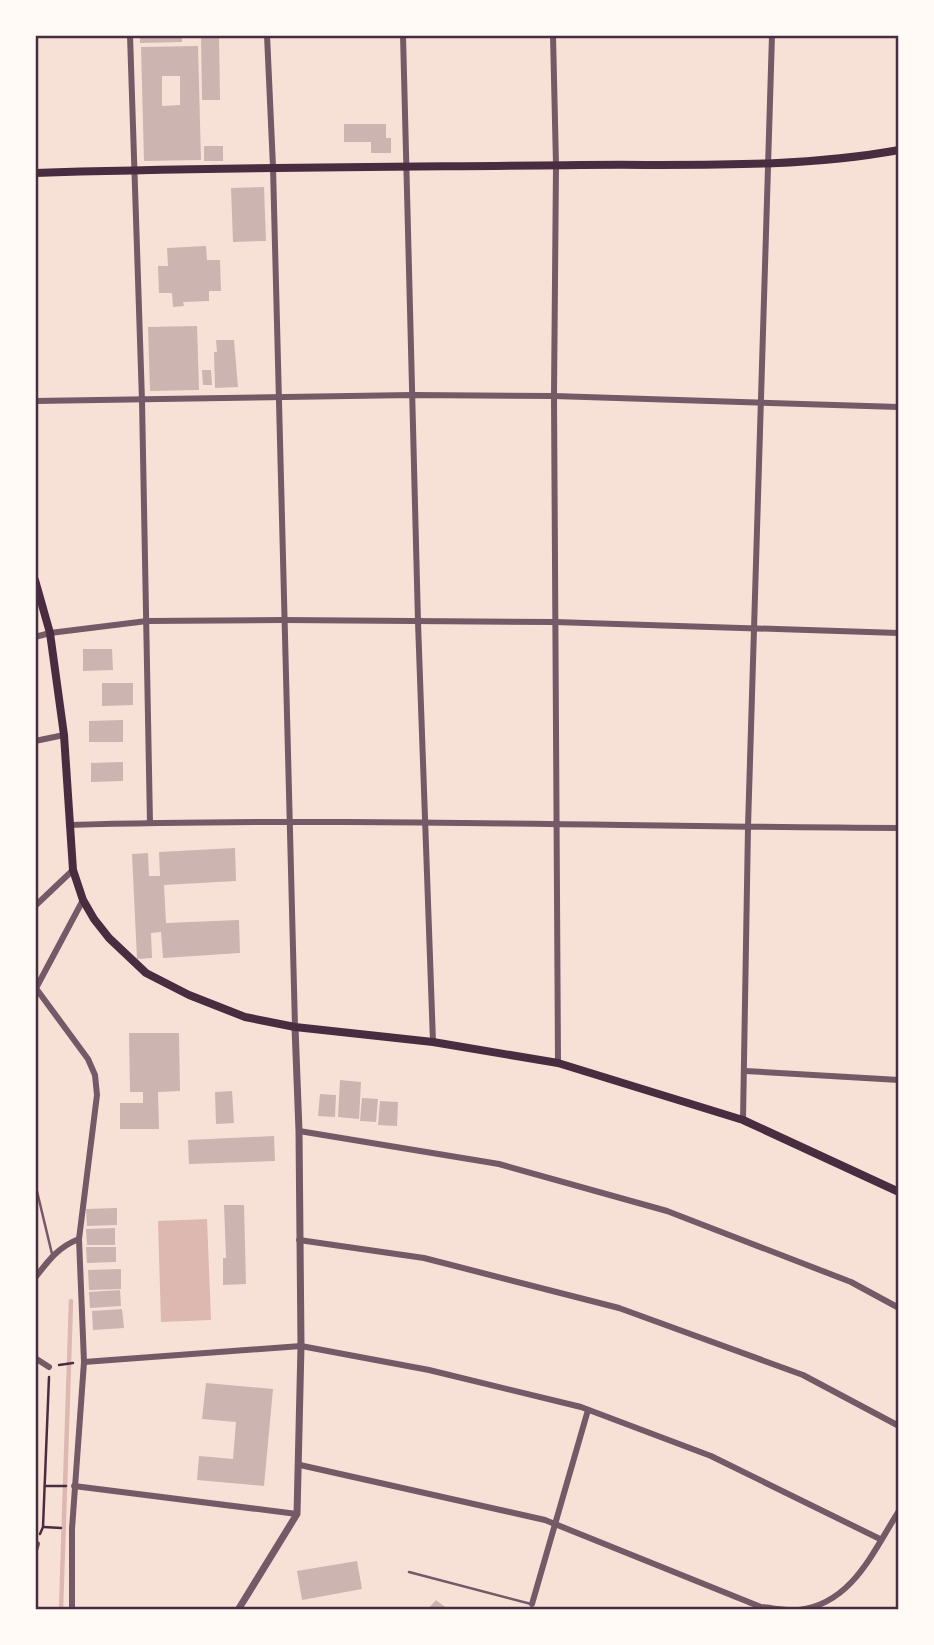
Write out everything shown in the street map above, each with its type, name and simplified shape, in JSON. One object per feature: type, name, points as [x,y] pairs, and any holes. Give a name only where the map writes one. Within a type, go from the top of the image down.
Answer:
[{"type":"main road","points":[[35,173],[273,167],[406,169],[769,163],[863,156],[899,150]]},
{"type":"main road","points":[[35,580],[50,633],[64,735],[74,870],[83,900],[94,919],[109,938],[146,973],[189,995],[244,1017],[295,1027],[433,1042],[558,1063],[743,1120],[899,1192]]},
{"type":"street","points":[[130,35],[142,401],[150,823]]},
{"type":"street","points":[[238,1610],[298,1514],[300,1465],[299,1131],[288,823],[273,167],[267,35]]},
{"type":"street","points":[[402,35],[433,1042]]},
{"type":"street","points":[[553,35],[556,165],[554,396],[558,1063]]},
{"type":"street","points":[[743,1120],[748,827],[772,35]]},
{"type":"street","points":[[35,401],[412,395],[554,396],[899,407]]},
{"type":"street","points":[[35,637],[147,621],[283,620],[555,622],[899,633]]},
{"type":"street","points":[[35,741],[64,735]]},
{"type":"street","points":[[69,825],[425,823],[899,828]]},
{"type":"street","points":[[35,906],[74,870]]},
{"type":"street","points":[[72,1610],[72,1529],[83,1362],[79,1239],[97,1095],[95,1075],[88,1059],[35,988],[83,900]]},
{"type":"street","points":[[745,1071],[899,1080]]},
{"type":"street","points":[[299,1131],[499,1164],[667,1211],[851,1282],[899,1308]]},
{"type":"street","points":[[35,1278],[52,1255],[65,1244],[79,1239]]},
{"type":"street","points":[[299,1240],[424,1258],[619,1308],[803,1375],[899,1426]]},
{"type":"street","points":[[83,1362],[301,1346],[429,1370],[588,1410],[711,1456],[880,1539]]},
{"type":"street","points":[[35,1358],[49,1367]]},
{"type":"street","points":[[532,1604],[588,1410]]},
{"type":"street","points":[[300,1465],[555,1525],[761,1607],[798,1610],[820,1604],[845,1591],[866,1566],[899,1511]]},
{"type":"street","points":[[74,1486],[298,1514]]},
{"type":"lane","points":[[35,1183],[52,1255]]},
{"type":"lane","points":[[409,1572],[532,1604]]},
{"type":"path","points":[[36,1546],[43,1527],[49,1367],[83,1362]]},
{"type":"path","points":[[45,1486],[74,1486]]},
{"type":"path","points":[[43,1527],[72,1529]]},
{"type":"shaded area","points":[[207,1219],[211,1320],[161,1322],[158,1221]]},
{"type":"building","points":[[140,35],[182,35],[182,42],[140,43]]},
{"type":"building","points":[[201,35],[219,35],[220,100],[202,100]]},
{"type":"building","points":[[198,46],[201,160],[144,161],[141,47]],"holes":[[[162,76],[180,76],[180,105],[162,106]]]},
{"type":"building","points":[[344,124],[386,124],[386,138],[391,138],[391,153],[371,153],[371,142],[344,142]]},
{"type":"building","points":[[204,146],[223,146],[223,161],[204,161]]},
{"type":"building","points":[[264,187],[266,241],[233,242],[231,188]]},
{"type":"building","points":[[206,246],[207,260],[220,260],[221,291],[209,291],[209,301],[183,302],[184,306],[173,307],[172,293],[159,293],[158,266],[168,266],[167,248]]},
{"type":"building","points":[[197,326],[199,390],[150,391],[148,327]]},
{"type":"building","points":[[216,340],[234,340],[238,387],[215,388]]},
{"type":"building","points":[[202,370],[211,370],[212,385],[203,385]]},
{"type":"building","points":[[83,649],[112,649],[113,670],[83,671]]},
{"type":"building","points":[[102,683],[133,683],[133,705],[102,706]]},
{"type":"building","points":[[123,720],[123,742],[89,742],[89,721]]},
{"type":"building","points":[[123,762],[123,781],[91,782],[91,763]]},
{"type":"building","points":[[235,848],[236,881],[164,885],[166,923],[239,920],[240,953],[163,958],[161,932],[151,933],[152,958],[137,959],[132,854],[148,853],[149,876],[160,876],[159,852]]},
{"type":"building","points":[[129,1033],[179,1033],[180,1091],[158,1092],[159,1129],[120,1129],[120,1103],[143,1103],[143,1092],[130,1092]]},
{"type":"building","points":[[340,1080],[361,1082],[359,1119],[338,1117]]},
{"type":"building","points":[[232,1091],[234,1123],[216,1124],[215,1092]]},
{"type":"building","points":[[320,1094],[336,1095],[335,1117],[318,1116]]},
{"type":"building","points":[[362,1098],[378,1099],[376,1122],[360,1121]]},
{"type":"building","points":[[380,1101],[398,1102],[397,1126],[378,1125]]},
{"type":"building","points":[[274,1136],[275,1161],[189,1164],[188,1140]]},
{"type":"building","points":[[224,1205],[244,1205],[246,1284],[223,1285],[223,1258],[226,1258]]},
{"type":"building","points":[[117,1208],[117,1225],[87,1226],[86,1209]]},
{"type":"building","points":[[115,1228],[115,1245],[87,1245],[86,1229]]},
{"type":"building","points":[[86,1247],[116,1247],[116,1262],[87,1263]]},
{"type":"building","points":[[121,1269],[121,1289],[89,1290],[88,1270]]},
{"type":"building","points":[[120,1290],[121,1306],[90,1308],[89,1292]]},
{"type":"building","points":[[122,1309],[124,1328],[93,1330],[92,1311]]},
{"type":"building","points":[[206,1383],[273,1389],[264,1486],[197,1480],[199,1456],[233,1459],[236,1422],[202,1419]]},
{"type":"building","points":[[357,1561],[362,1589],[302,1600],[297,1571]]},
{"type":"building","points":[[436,1600],[449,1610],[427,1610]]},
{"type":"waterway","points":[[61,1610],[71,1301]]}]
